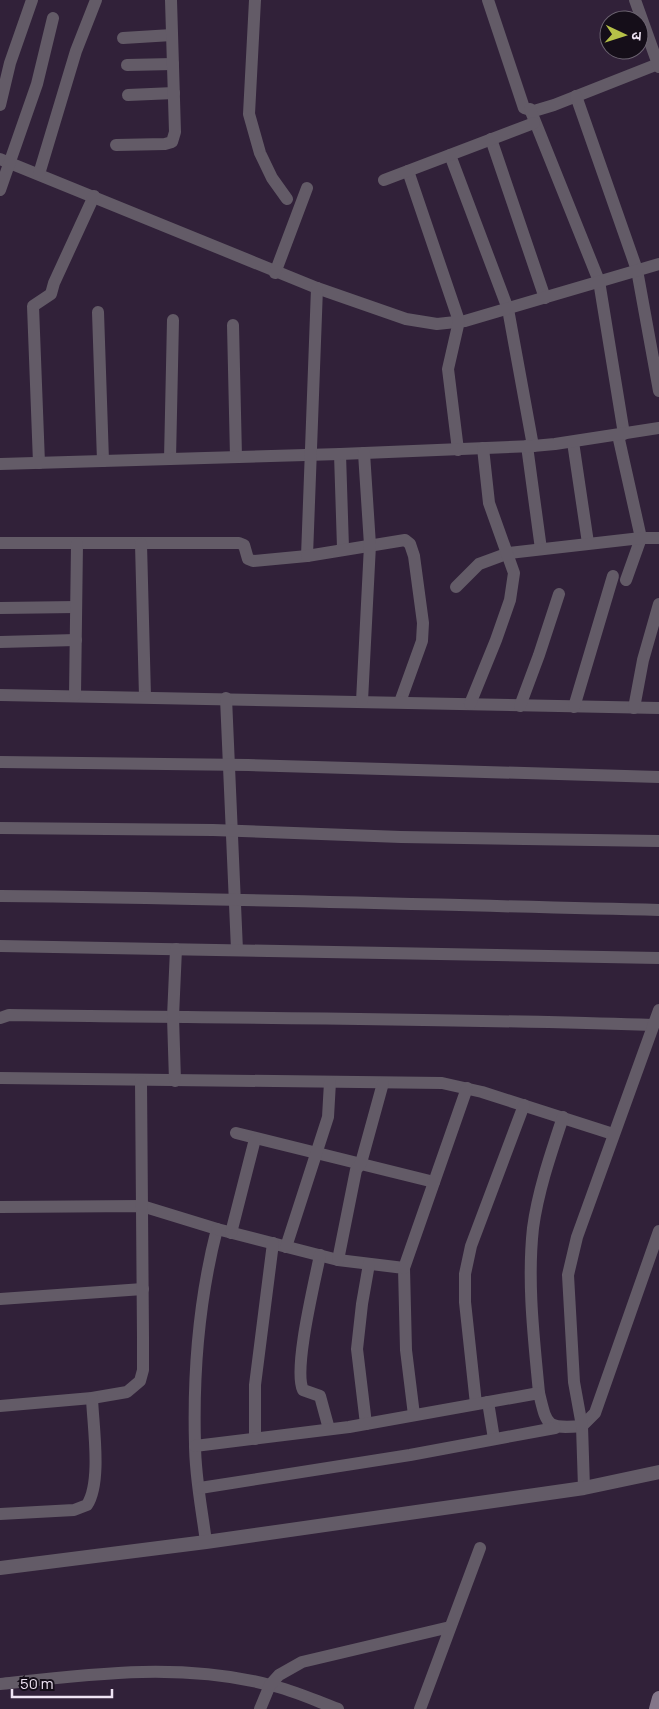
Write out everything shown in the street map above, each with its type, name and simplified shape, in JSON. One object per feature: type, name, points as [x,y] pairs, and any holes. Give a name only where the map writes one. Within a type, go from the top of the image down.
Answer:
[{"type":"main road","points":[[656,1709],[659,1698]]},
{"type":"street","points":[[0,105],[10,63],[32,0]]},
{"type":"street","points":[[39,174],[76,51],[96,0]]},
{"type":"street","points":[[116,145],[165,144],[172,142],[175,132],[171,0]]},
{"type":"street","points":[[255,0],[249,114],[260,153],[272,178],[287,199]]},
{"type":"street","points":[[488,0],[524,108],[534,111],[658,66],[635,0]]},
{"type":"street","points":[[0,190],[5,161],[37,84],[53,18]]},
{"type":"street","points":[[123,38],[172,35]]},
{"type":"street","points":[[127,65],[173,64]]},
{"type":"street","points":[[128,95],[174,93]]},
{"type":"street","points":[[576,96],[637,270],[659,391]]},
{"type":"street","points":[[530,109],[534,123],[599,281],[621,434],[641,538],[626,580]]},
{"type":"street","points":[[384,180],[534,123]]},
{"type":"street","points":[[491,139],[545,298]]},
{"type":"street","points":[[450,155],[508,309],[530,446],[541,549]]},
{"type":"street","points":[[5,161],[94,196],[275,273],[406,319],[437,324],[460,321],[508,309],[659,264]]},
{"type":"street","points":[[408,171],[460,321],[448,369],[458,450]]},
{"type":"street","points":[[275,273],[307,188]]},
{"type":"street","points":[[39,463],[32,306],[52,294],[54,283],[94,196]]},
{"type":"street","points":[[307,556],[317,288]]},
{"type":"street","points":[[98,312],[104,461]]},
{"type":"street","points":[[170,459],[173,320]]},
{"type":"street","points":[[233,325],[236,457]]},
{"type":"street","points":[[0,464],[458,450],[573,442],[659,428]]},
{"type":"street","points":[[573,442],[588,543]]},
{"type":"street","points":[[470,704],[510,600],[514,573],[509,553],[489,503],[483,448]]},
{"type":"street","points":[[362,701],[370,546],[364,453]]},
{"type":"street","points":[[340,454],[343,548]]},
{"type":"street","points":[[456,587],[479,564],[509,553],[588,543],[659,538]]},
{"type":"street","points":[[0,543],[239,543],[244,545],[248,559],[253,561],[307,556],[343,548],[405,540],[410,544],[414,556],[423,623],[422,641],[400,702]]},
{"type":"street","points":[[75,695],[77,544]]},
{"type":"street","points":[[141,544],[145,697]]},
{"type":"street","points":[[574,707],[613,576]]},
{"type":"street","points":[[520,706],[559,594]]},
{"type":"street","points":[[634,708],[643,660],[659,604]]},
{"type":"street","points":[[0,608],[76,607]]},
{"type":"street","points":[[0,642],[76,640]]},
{"type":"street","points":[[0,695],[659,708]]},
{"type":"street","points":[[226,698],[237,950]]},
{"type":"street","points":[[0,762],[230,764],[659,777]]},
{"type":"street","points":[[0,828],[231,831],[480,839],[659,841]]},
{"type":"street","points":[[0,896],[160,897],[659,910]]},
{"type":"street","points":[[0,946],[659,958]]},
{"type":"street","points":[[175,1081],[173,1017],[176,949]]},
{"type":"street","points":[[584,1488],[582,1426],[574,1382],[568,1275],[577,1237],[612,1134],[659,1010]]},
{"type":"street","points":[[0,1018],[9,1015],[484,1019],[654,1025]]},
{"type":"street","points":[[0,1078],[442,1083],[467,1088],[524,1105],[612,1134]]},
{"type":"street","points":[[0,1406],[92,1398],[127,1392],[140,1381],[143,1370],[141,1081]]},
{"type":"street","points":[[286,1247],[328,1117],[330,1082]]},
{"type":"street","points":[[338,1260],[356,1170],[361,1163],[383,1082]]},
{"type":"street","points":[[414,1415],[406,1350],[404,1268],[467,1088]]},
{"type":"street","points":[[494,1439],[482,1403],[464,1302],[465,1274],[471,1246],[524,1105]]},
{"type":"street","points":[[555,1428],[546,1420],[540,1393],[531,1275],[533,1228],[541,1189],[563,1117]]},
{"type":"street","points":[[236,1133],[434,1182]]},
{"type":"street","points":[[231,1233],[255,1139]]},
{"type":"street","points":[[0,1207],[142,1206],[231,1233],[338,1260],[404,1268]]},
{"type":"street","points":[[206,1542],[195,1446],[195,1385],[203,1292],[217,1229]]},
{"type":"street","points":[[200,1488],[410,1455],[555,1428],[582,1426],[595,1413],[659,1231]]},
{"type":"street","points":[[254,1439],[254,1385],[273,1243]]},
{"type":"street","points":[[320,1255],[303,1343],[300,1380],[303,1390],[316,1394],[322,1399],[329,1429]]},
{"type":"street","points":[[366,1424],[358,1349],[362,1304],[369,1264]]},
{"type":"street","points":[[0,1299],[143,1289]]},
{"type":"street","points":[[195,1446],[366,1424],[540,1393]]},
{"type":"street","points":[[0,1514],[74,1510],[87,1505],[93,1491],[92,1398]]},
{"type":"street","points":[[0,1568],[206,1542],[584,1488],[659,1472]]},
{"type":"street","points":[[420,1709],[480,1548]]},
{"type":"street","points":[[260,1709],[270,1685],[280,1675],[302,1662],[450,1627]]},
{"type":"street","points":[[0,1684],[77,1674],[190,1672],[270,1685],[338,1709]]}]
